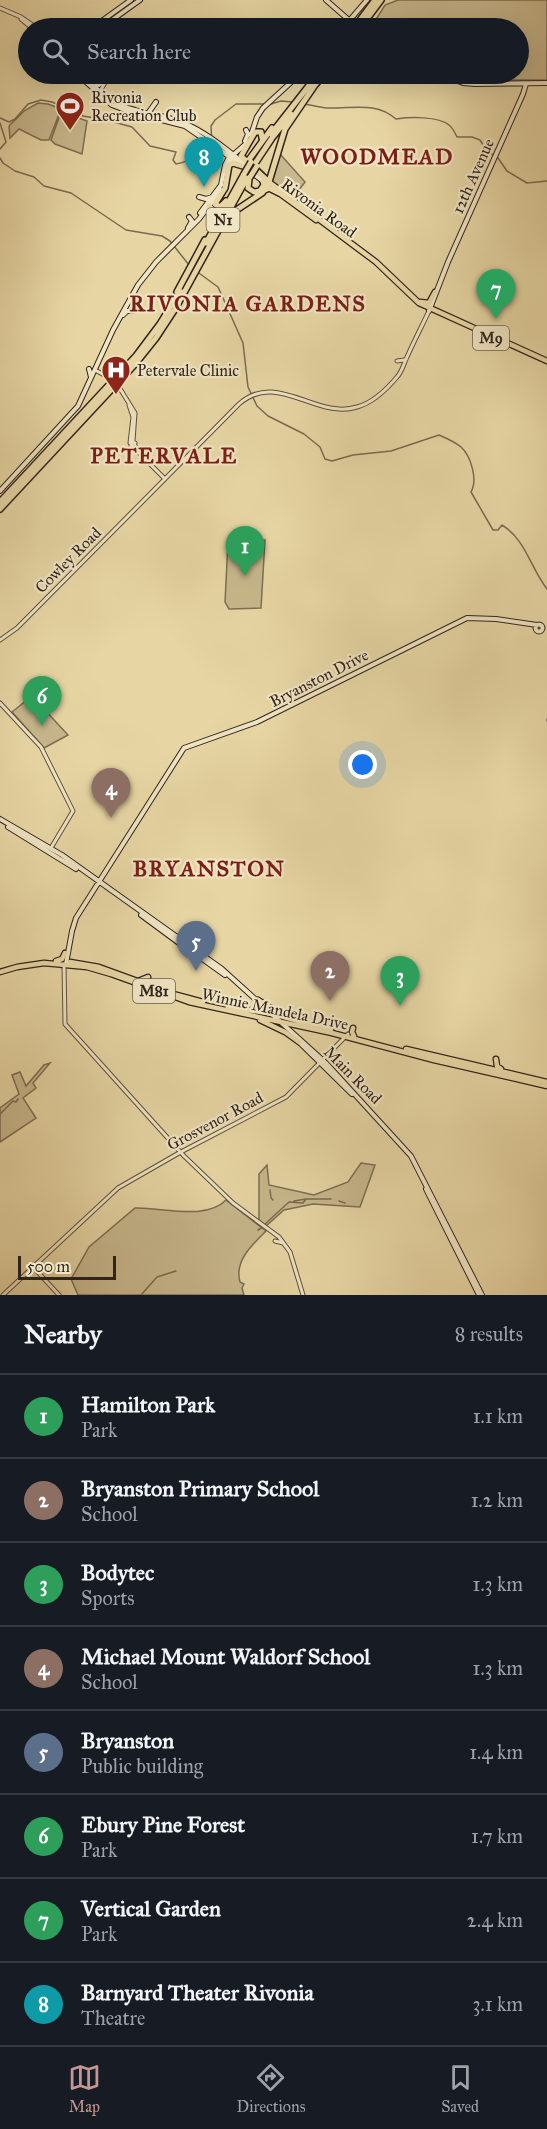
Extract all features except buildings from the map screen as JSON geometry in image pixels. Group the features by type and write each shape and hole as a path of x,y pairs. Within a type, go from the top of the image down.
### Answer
{"highway":[{"path":"356,18 375,0"},
{"path":"367,18 381,0"},
{"path":"209,209 221,207 227,200 312,84"},
{"path":"257,196 267,183 294,108"},
{"path":"261,143 294,108"},
{"path":"246,173 292,118"},
{"path":"253,163 263,135 259,131 256,131 241,156 267,183"},
{"path":"227,200 219,207 215,204 225,187 229,165 234,163 246,173 248,186 253,192 260,191 267,183"},
{"name":"N1","path":"0,502 136,356 154,333 190,277 246,173"},
{"path":"197,263 232,214 268,188 279,193"},
{"path":"209,209 215,196"},
{"path":"213,226 227,200"},
{"path":"197,263 216,218 209,209"},
{"name":"N1","path":"0,508 147,350 164,327 190,277"}],"main road":[{"path":"106,18 131,0"},
{"path":"115,18 140,0"},
{"path":"326,0 346,18"},
{"path":"354,18 367,0"},
{"path":"529,84 547,83"},
{"name":"Rivonia Road","path":"87,84 107,101 130,112 180,124 207,138"},
{"name":"Rivonia Road","path":"90,84 97,94 104,95 119,105 185,123 376,262 412,298 430,310 547,362"},
{"path":"104,84 104,95"},
{"path":"245,141 255,117 289,84"},
{"path":"474,84 500,84"},
{"path":"518,84 524,91"},
{"name":"12th Avenue","path":"430,310 435,292 526,84"},
{"path":"139,111 150,111 156,102 156,112 165,117"},
{"path":"231,155 250,139 257,117 263,108"},
{"path":"0,492 76,409 97,371 98,363 122,314 143,278 169,248 209,209 215,196 224,186 227,162 245,141 248,134 246,130"},
{"name":"Rivonia Road","path":"216,144 231,155"},
{"path":"227,162 238,160 239,150"},
{"path":"224,152 227,162"},
{"name":"Rivonia Road","path":"238,160 246,173 267,183 376,265 415,303 547,362"},
{"path":"209,209 200,198 215,196"},
{"path":"287,198 289,206"},
{"path":"187,228 209,209"},
{"path":"174,243 192,221 189,217"},
{"name":"12th Avenue","path":"432,302 442,277"},
{"path":"412,298 427,303 435,292"},
{"path":"0,492 79,408 122,314 121,304 126,304 130,300"},
{"path":"122,314 132,310 129,306 130,300"},
{"path":"430,310 432,302"},
{"path":"528,352 542,356 547,353"},
{"path":"89,384 92,374 89,369 98,363"},
{"name":"Bryanston Drive","path":"65,963 74,922 186,747 289,709 296,703 470,617 524,623 547,629"},
{"path":"281,704 289,709"},
{"name":"Main Road","path":"0,821 98,882"},
{"name":"Main Road","path":"0,821 98,882 231,976 323,1062 413,1163 480,1295"},
{"name":"Main Road","path":"158,923 190,950 230,978 323,1062 411,1156 480,1295"},
{"path":"190,950 191,958 202,958"},
{"path":"56,961 62,959 66,954 76,964 68,967 66,972"},
{"name":"Winnie Mandela Drive","path":"1,970 27,962 65,963"},
{"name":"Winnie Mandela Drive","path":"1,970 36,964 65,963 99,967 151,988 190,999 505,1072 547,1084"},
{"name":"Winnie Mandela Drive","path":"76,964 189,1002 243,1014 291,1019 434,1060 547,1084"},
{"path":"138,981 148,976 151,988 143,994"},
{"path":"190,999 212,1007"},
{"path":"258,1000 291,1019"},
{"path":"243,1014 276,1027 299,1042"},
{"path":"348,1035 353,1028"},
{"path":"323,1062 328,1056"},
{"path":"496,1059 498,1068 505,1072"},
{"path":"481,1067 493,1065"},
{"path":"486,1072 488,1080"},
{"path":"410,1167 413,1163"}],"street":[{"path":"0,8 20,18"},
{"path":"97,94 103,84"},
{"name":"12th Avenue","path":"398,376 430,310"},
{"name":"12th Avenue","path":"236,406 259,392 284,393 328,408 345,410 371,401 398,376 430,310"},
{"path":"397,361 402,362 405,359"},
{"path":"97,371 110,378 119,387 135,415 133,444 165,478"},
{"name":"Cowley Road","path":"151,493 236,406"},
{"name":"Cowley Road","path":"0,640 17,628 182,461"},
{"path":"160,474 170,473"},
{"path":"156,486 161,479 160,474"},
{"path":"0,703 41,747 73,811 49,851"},
{"name":"Bryanston Drive","path":"64,1012 65,963"},
{"name":"Bryanston Drive","path":"65,963 64,1020 67,1026 180,1153 233,1203 276,1234 290,1252 303,1295"},
{"path":"328,1056 348,1035"},
{"name":"Grosvenor Road","path":"3,1295 116,1191 180,1153 290,1094 348,1035"},
{"path":"284,1093 290,1094"},
{"name":"Grosvenor Road","path":"116,1191 143,1174"},
{"path":"71,1234 76,1234"},
{"path":"275,1241 284,1244"},
{"path":"34,1268 59,1295"}],"shaded area":[{"path":"398,0 547,0 547,80 529,80 529,18 377,18 385,5"},
{"path":"38,103 61,109 49,140 41,140 19,129 10,138 9,126 24,111"},
{"name":"Rivonia Recreation Club","path":"61,112 87,121 82,154 55,144 51,140"},
{"path":"280,154 305,182 293,198 271,181"},
{"path":"230,540 265,540 261,608 229,609 225,602 228,542"},
{"path":"32,696 68,735 44,748 12,712"},
{"path":"50,1063 33,1083 36,1088 23,1098 36,1118 0,1142 0,1108 19,1094 12,1075 20,1072 26,1086 44,1065"},
{"path":"361,1163 375,1165 360,1207 313,1204 284,1210 266,1226 259,1221 259,1174 267,1165 269,1185 314,1195 348,1182"},
{"path":"226,1200 266,1231 242,1260 239,1274 240,1282 244,1284 242,1288 244,1295 78,1295 71,1279 89,1247 135,1208 183,1212 207,1210"}],"waterway":[{"path":"0,118 9,122 15,119 28,104 41,100 52,102 77,110 83,116 132,127 150,146 176,152 173,160 176,164 183,163 212,144 211,126 215,120 236,104 266,104"},
{"path":"271,104 281,101 293,102"},
{"path":"303,104 327,108 372,108 388,113 396,119 438,120 450,126 457,137 472,137 480,140 487,151 498,158 507,171 527,183 547,181"},
{"path":"0,123 6,142 0,149"},
{"path":"0,158 3,163 15,171 34,177 44,186 71,193 126,230 162,236 170,241 189,265"},
{"path":"192,268 218,287 243,343 248,387 257,406 268,416 304,434 320,447 325,459 332,461 353,455 391,451 439,435 456,443 465,451 470,462 474,475 471,492 493,530 498,530 502,525 517,538 547,589"},
{"path":"0,1114 18,1099"},
{"path":"270,1190 273,1200"},
{"path":"294,1201 306,1199"},
{"path":"265,1224 289,1202 303,1203 306,1199 331,1199"},
{"path":"339,1201 345,1203"},
{"path":"258,1230 263,1227"},
{"path":"141,1295 157,1277 176,1271"}],"place":[{"name":"Rivonia Recreation Club","path":"70,132"},
{"name":"Barnyard Theater Rivonia","path":"204,187"},
{"name":"Vertical Garden","path":"496,319"},
{"name":"Petervale Clinic","path":"116,396"},
{"name":"Hamilton Park","path":"245,576"},
{"name":"Ebury Pine Forest","path":"42,726"},
{"name":"Michael Mount Waldorf School","path":"111,818"},
{"name":"Bryanston","path":"196,971"},
{"name":"Bryanston Primary School","path":"330,1001"},
{"name":"Bodytec","path":"400,1006"}],"district":[{"name":"WOODMEAD","path":"377,156"},
{"name":"RIVONIA GARDENS","path":"248,303"},
{"name":"PETERVALE","path":"164,455"},
{"name":"BRYANSTON","path":"209,868"}]}
